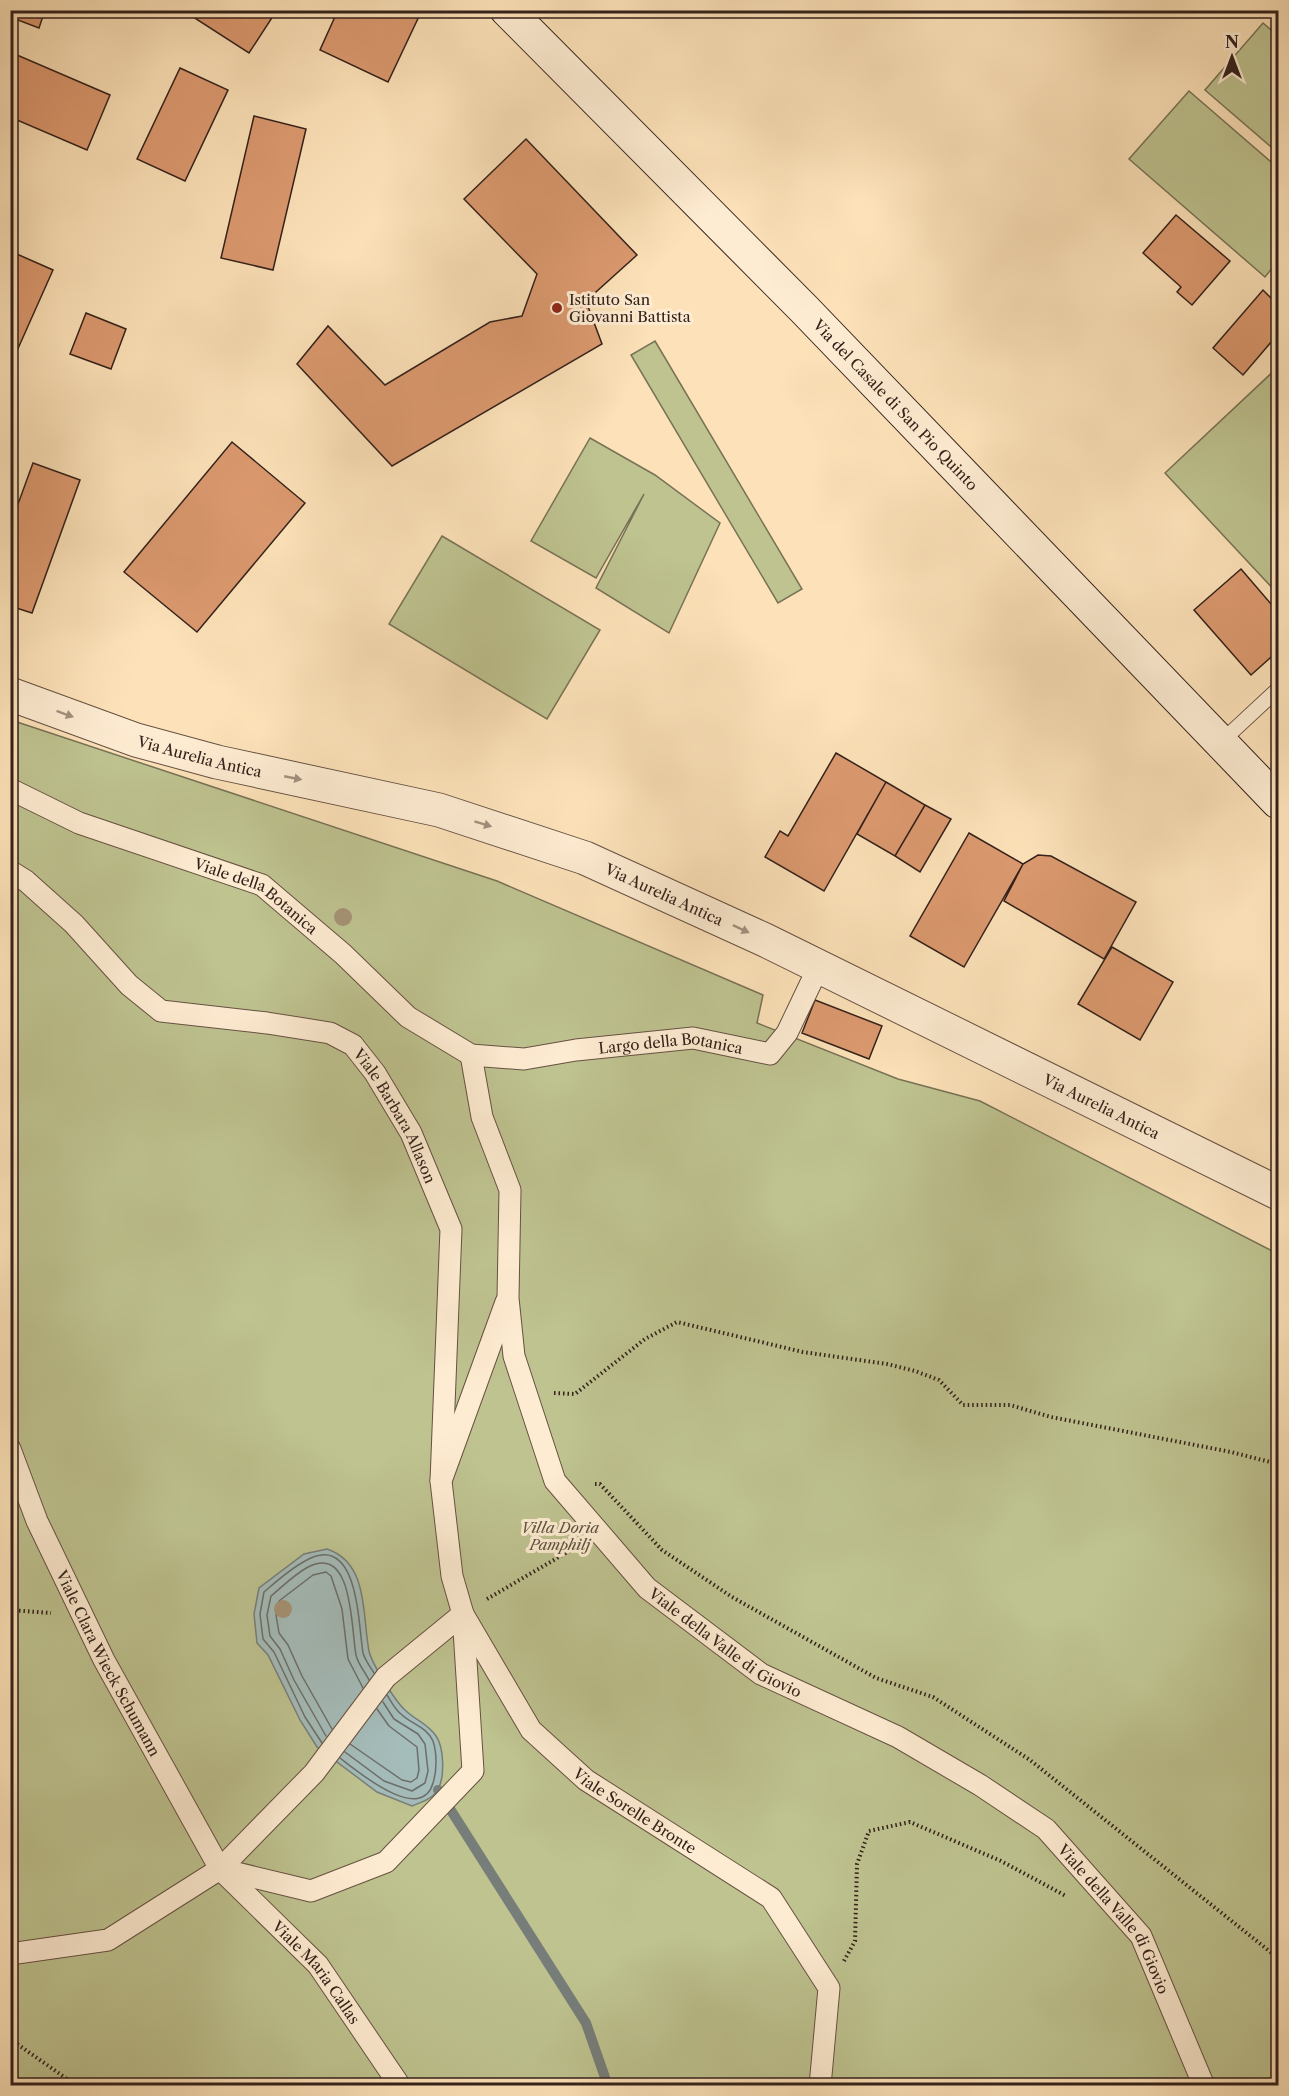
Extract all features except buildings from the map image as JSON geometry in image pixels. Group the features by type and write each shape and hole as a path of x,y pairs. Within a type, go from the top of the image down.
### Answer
{"street":[{"name":"Via del Casale di San Pio Quinto","path":"507,10 813,318 1278,802"},
{"name":"Via Aurelia Antica","path":"10,694 136,740 177,752 439,810 535,840 635,879 819,966 1278,1193"},
{"name":"Viale della Botanica","path":"10,789 79,823 262,885 343,954 408,1017 471,1055"},
{"name":"Viale Barbara Allason","path":"10,871 26,881 74,924 129,986 161,1011 330,1033 353,1045 375,1073 411,1133 451,1229 441,1481 452,1576 463,1614"},
{"name":"Largo della Botanica","path":"471,1055 524,1059 576,1050 693,1038 770,1054 787,1033 819,966"},
{"name":"Viale della Valle di Giovio","path":"471,1055 482,1117 510,1190 508,1298 514,1356 555,1481 647,1588 761,1674 898,1737 980,1785 1046,1829 1141,1936 1204,2085"},
{"path":"441,1481 508,1298"},
{"name":"Viale Clara Wieck Schumann","path":"10,1449 36,1521 104,1660 220,1869"},
{"path":"10,1954 108,1940 220,1869 314,1773 386,1677 463,1614"},
{"path":"220,1869 311,1891 386,1862 456,1789 473,1771 463,1614"},
{"name":"Viale Sorelle Bronte","path":"463,1614 531,1730 586,1780 771,1898 829,1988"},
{"name":"Viale Maria Callas","path":"220,1869 318,1965 400,2085"},
{"path":"820,2085 829,1988"}],"lane":[{"path":"1221,742 1278,689"}],"path":[{"path":"526,1393 575,1394 645,1338 677,1322 803,1352 887,1364 915,1371 939,1380 963,1405 1010,1405 1050,1417 1231,1452 1278,1464"},
{"path":"555,1481 600,1484 662,1550 732,1597 876,1678 933,1697 970,1718 1030,1760 1278,1958"},
{"path":"463,1614 600,1533"},
{"path":"10,1610 84,1618"},
{"path":"829,1988 855,1941 857,1864 869,1831 910,1822 1001,1861 1071,1899"},
{"path":"10,2038 77,2085"}],"green space":[{"path":"1263,23 1278,36 1278,153 1205,90"},
{"path":"1189,91 1278,168 1278,261 1265,277 1129,159"},
{"path":"655,341 802,589 778,603 631,355"},
{"path":"1278,367 1278,594 1165,473"},
{"path":"590,438 655,475 720,523 669,633 596,588 644,494 596,578 531,541"},
{"path":"442,536 600,630 547,719 389,624"},
{"name":"Villa Doria Pamphilj","path":"11,720 497,881 763,995 757,1023 898,1079 980,1101 1278,1254 1278,2085 11,2086"}],"water":[{"path":"327,1549 341,1556 357,1578 364,1607 369,1651 379,1673 401,1705 429,1728 441,1747 442,1777 438,1789 426,1800 412,1806 377,1792 317,1747 300,1720 268,1655 257,1643 254,1614 259,1588 304,1554"}],"waterway":[{"path":"438,1790 586,2023 608,2086"}],"place":[{"name":"Istituto San Giovanni Battista","path":"557,308"}]}
